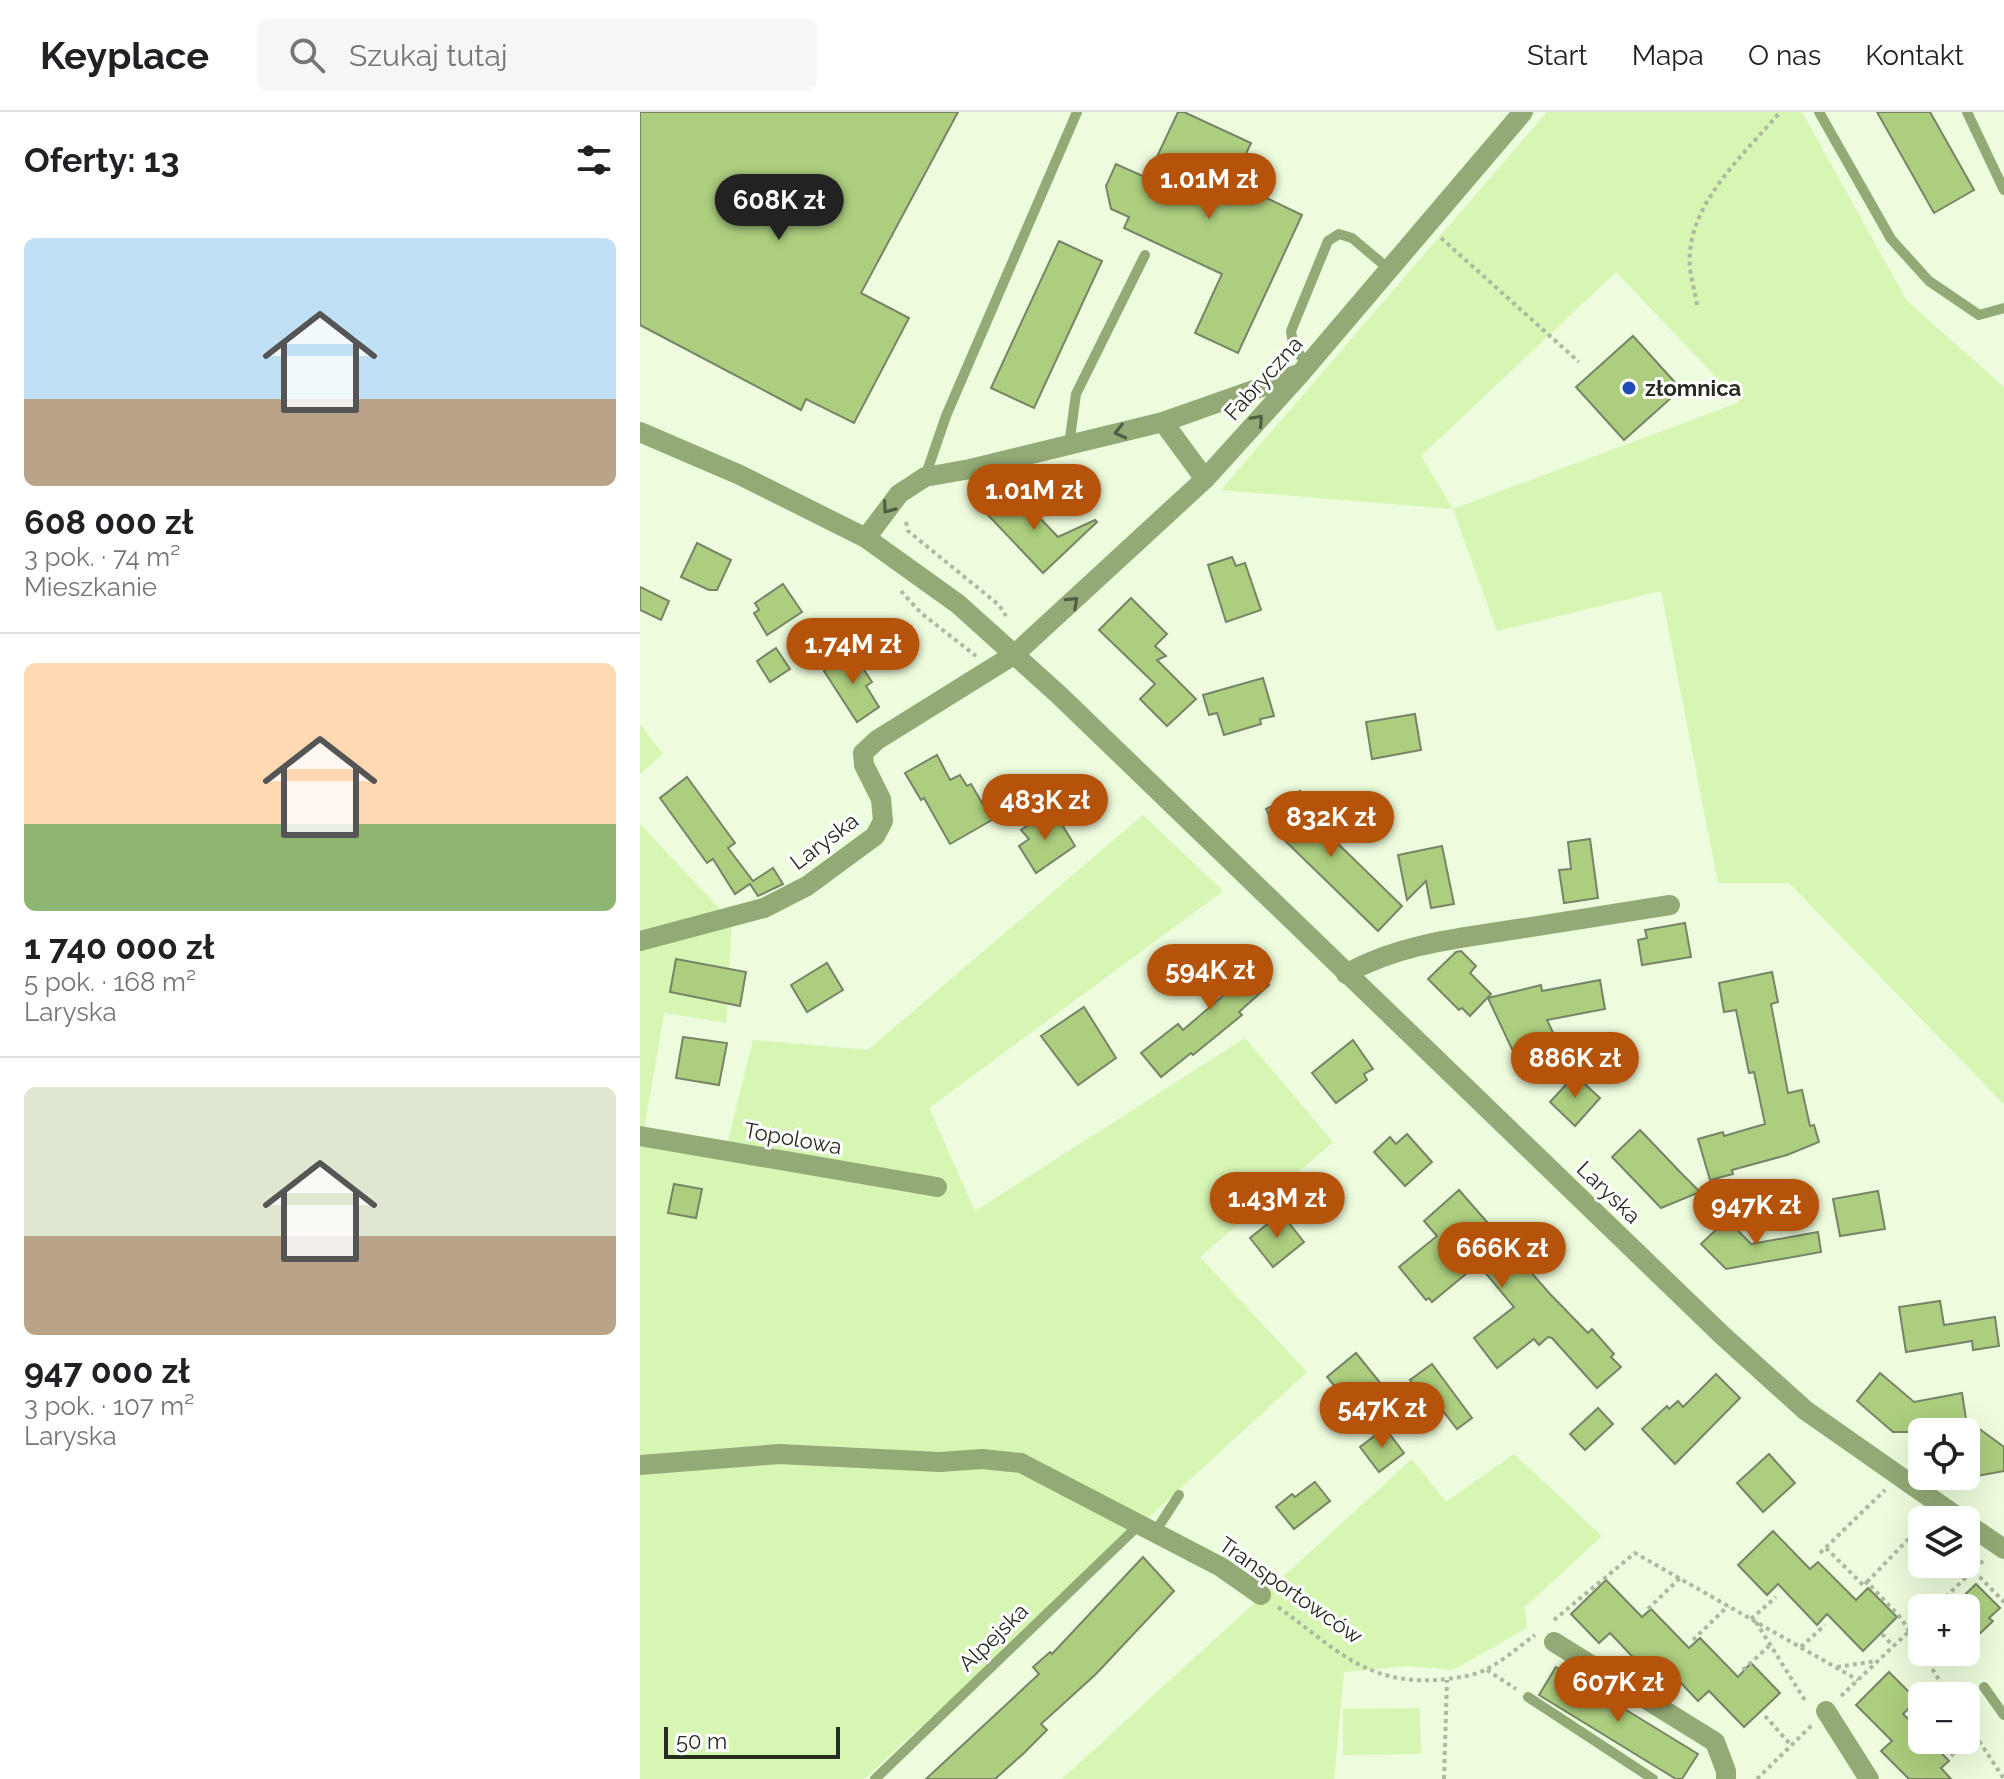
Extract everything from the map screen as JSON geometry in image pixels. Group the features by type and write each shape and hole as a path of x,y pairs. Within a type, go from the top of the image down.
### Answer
{"street":[{"name":"Fabryczna","path":"1015,654 1205,479 1390,270 1523,112"},
{"path":"866,538 899,494 925,477 1163,422 1304,369"},
{"path":"1163,422 1205,479"},
{"name":"Laryska","path":"640,432 740,475 866,538 958,604 1015,654 1722,1335 1805,1410 1943,1506"},
{"name":"Laryska","path":"640,941 764,908 807,886 865,844 875,836 883,821 881,799 864,765 863,753 877,740 1015,654"},
{"path":"1346,974 1369,961 1412,948 1670,905"},
{"name":"Topolowa","path":"640,1136 937,1187"},
{"name":"Transportowców","path":"640,1465 779,1454 940,1462 982,1459 1021,1463 1221,1567 1261,1595"},
{"name":"Laryska","path":"1980,1536 1997,1552"},
{"path":"1548,1632 1715,1742 1726,1779"},
{"path":"1826,1711 1869,1779"}],"lane":[{"path":"925,477 946,416 1077,112"},
{"path":"1819,112 1891,239 1929,281 1979,315 2004,308"},
{"path":"1967,112 2004,190"},
{"path":"1304,369 1291,331 1328,241 1339,234 1352,238 1390,270"},
{"path":"1069,445 1076,394 1145,255"},
{"name":"Alpejska","path":"875,1779 1179,1495"},
{"path":"1984,1687 2004,1715"},
{"path":"1528,1697 1653,1779"}],"path":[{"path":"1697,305 1690,266 1694,231 1706,204 1732,167 1780,112"},
{"path":"1428,225 1579,362"},
{"path":"1820,1553 1887,1489"},
{"path":"1826,1548 1864,1586 1908,1540"},
{"path":"1980,1566 1997,1552"},
{"name":"Transportowców","path":"1261,1595 1354,1664 1381,1676 1409,1682 1447,1680 1487,1670 1548,1632 1635,1553 1680,1578"},
{"path":"1980,1577 2004,1602"},
{"path":"1648,1609 1680,1578 1858,1680"},
{"path":"1949,1594 1966,1578"},
{"path":"1757,1779 1908,1632 1901,1618 1867,1582"},
{"path":"1754,1620 1776,1597"},
{"path":"1693,1640 1728,1606"},
{"path":"1743,1670 1769,1646 1754,1620"},
{"path":"1801,1647 1825,1625"},
{"path":"1882,1634 1893,1646"},
{"path":"1835,1667 1878,1661"},
{"path":"1487,1670 1528,1697"},
{"path":"1444,1779 1447,1680"},
{"path":"1765,1716 1791,1745"},
{"path":"1980,1743 2004,1779"}],"green space":[{"path":"1547,112 1802,112 1907,301 2004,387 2004,1104 1789,883 1718,883 1661,591 1497,631 1453,509 1221,490","holes":["1616,272 1740,402 1453,509 1421,456"]},
{"path":"640,724 663,754 640,774"},
{"path":"1143,815 1223,891 929,1108 975,1211 1245,1038 1333,1142 1200,1257 1307,1372 864,1779 640,1779 640,824 732,922 726,1023 664,1013 644,1131 728,1141 753,1040 868,1050"},
{"path":"1514,1454 1602,1536 1525,1607 1527,1628 1453,1670 1408,1666 1344,1672 1334,1779 1062,1779 1412,1459 1446,1502"},
{"path":"1420,1708 1421,1754 1343,1755 1343,1709"}],"building":[{"path":"640,112 958,112 861,293 909,318 854,423 806,399 801,410 640,325"},
{"path":"1178,112 1251,143 1233,182 1302,215 1238,353 1195,333 1222,274 1124,228 1129,217 1111,209 1106,186 1116,164 1147,178"},
{"path":"1877,112 1930,112 1974,190 1934,213"},
{"path":"1059,241 1102,261 1034,408 991,388"},
{"name":"złomnica","path":"1633,336 1681,389 1624,440 1576,387"},
{"path":"1014,491 1058,537 1095,520 1097,522 1043,573 988,515"},
{"path":"697,543 731,560 717,590 709,590 681,577"},
{"path":"1232,557 1236,566 1245,563 1261,610 1226,622 1208,565"},
{"path":"783,584 802,612 767,635 754,613 759,610 755,603"},
{"path":"640,587 669,601 661,620 640,610"},
{"path":"1131,598 1167,634 1155,646 1166,656 1157,660 1196,699 1167,726 1140,699 1155,684 1099,630"},
{"path":"776,648 790,669 770,682 757,661"},
{"path":"852,652 872,682 866,686 879,707 857,722 824,671"},
{"path":"1263,678 1274,716 1260,719 1261,724 1224,735 1217,713 1209,715 1203,695"},
{"path":"1415,714 1421,750 1372,759 1366,722"},
{"path":"937,755 950,780 960,775 967,786 971,784 992,820 950,844 924,798 921,800 905,773"},
{"path":"687,777 735,843 728,848 753,881 773,868 783,884 758,896 750,884 735,894 713,859 707,863 660,798"},
{"path":"1300,791 1306,805 1314,801 1333,836 1330,836 1402,906 1378,931 1278,834 1266,809"},
{"path":"1047,813 1052,823 1058,818 1075,846 1036,873 1019,846 1029,839 1021,830"},
{"path":"1590,839 1598,898 1564,903 1559,870 1571,869 1568,842"},
{"path":"1442,846 1454,904 1431,908 1426,881 1407,900 1398,855"},
{"path":"1685,923 1691,957 1642,965 1638,940 1647,938 1645,930"},
{"path":"1233,946 1269,985 1239,1012 1242,1015 1161,1077 1141,1053 1178,1024 1183,1030 1224,995 1204,973"},
{"path":"1461,951 1476,966 1470,973 1491,994 1470,1016 1462,1008 1459,1010 1428,979 1456,952"},
{"path":"676,959 746,972 740,1006 670,992"},
{"path":"827,963 843,990 807,1012 791,985"},
{"path":"1772,972 1778,1002 1771,1004 1788,1093 1802,1090 1810,1126 1814,1125 1819,1142 1710,1180 1698,1139 1723,1132 1724,1136 1765,1124 1754,1072 1749,1073 1736,1010 1724,1012 1719,983"},
{"path":"1600,980 1605,1009 1547,1020 1558,1043 1518,1062 1488,998 1541,985 1542,991"},
{"path":"1084,1007 1116,1058 1078,1085 1041,1036"},
{"path":"683,1037 727,1043 719,1085 676,1078"},
{"path":"1353,1040 1373,1069 1364,1074 1367,1080 1336,1103 1312,1073"},
{"path":"1575,1075 1600,1098 1575,1126 1550,1102"},
{"path":"1640,1130 1700,1192 1661,1208 1612,1157"},
{"path":"1407,1134 1432,1162 1405,1186 1374,1152 1390,1137 1396,1144"},
{"path":"674,1184 702,1189 696,1218 668,1213"},
{"path":"1459,1190 1550,1294 1588,1333 1592,1329 1614,1354 1611,1357 1621,1367 1597,1388 1548,1337 1539,1345 1534,1339 1497,1368 1474,1338 1514,1307 1478,1264 1432,1302 1429,1298 1426,1300 1399,1267 1437,1236 1424,1221"},
{"path":"1878,1191 1885,1229 1840,1236 1833,1199"},
{"path":"1718,1210 1751,1244 1818,1232 1821,1252 1726,1269 1701,1244 1722,1224"},
{"path":"1281,1213 1304,1242 1273,1267 1250,1238"},
{"path":"1940,1301 1944,1325 1995,1317 1999,1346 1973,1350 1972,1341 1906,1352 1899,1307"},
{"path":"1356,1353 1382,1385 1353,1409 1327,1377"},
{"path":"1432,1364 1472,1418 1457,1429 1439,1406 1433,1410 1410,1380"},
{"path":"1880,1373 1914,1402 1962,1393 1966,1418 1908,1418 1908,1432 1893,1432 1857,1401"},
{"path":"1716,1374 1740,1398 1675,1464 1642,1429 1667,1406 1669,1409 1678,1401 1683,1407"},
{"path":"1598,1408 1613,1424 1585,1450 1570,1434"},
{"path":"1385,1428 1404,1453 1379,1472 1360,1447"},
{"path":"1980,1429 2004,1447 2004,1471 1980,1475"},
{"path":"1769,1454 1795,1483 1763,1512 1737,1483"},
{"path":"1315,1482 1330,1501 1294,1529 1276,1507"},
{"path":"1773,1531 1810,1569 1818,1562 1856,1600 1868,1588 1897,1617 1863,1651 1827,1614 1817,1625 1778,1584 1767,1595 1738,1565"},
{"path":"1143,1557 1174,1591 1096,1674 1041,1724 1047,1730 995,1779 926,1779 1039,1674 1033,1667 1050,1652 1052,1654"},
{"path":"1606,1580 1642,1617 1651,1609 1689,1648 1700,1638 1738,1677 1751,1663 1780,1693 1744,1727 1709,1691 1698,1701 1660,1661 1648,1673 1610,1633 1599,1643 1571,1614"},
{"path":"1976,1584 2000,1608 1989,1618 1993,1621 1980,1634 1980,1594 1966,1594"},
{"path":"1556,1667 1698,1754 1682,1779 1676,1779 1539,1695"},
{"path":"1889,1672 1908,1691 1908,1709 1903,1714 1908,1719 1908,1754 1942,1754 1949,1761 1941,1768 1951,1779 1909,1779 1881,1751 1892,1741 1856,1705"}],"place":[{"name":"złomnica","path":"1629,388"}]}
